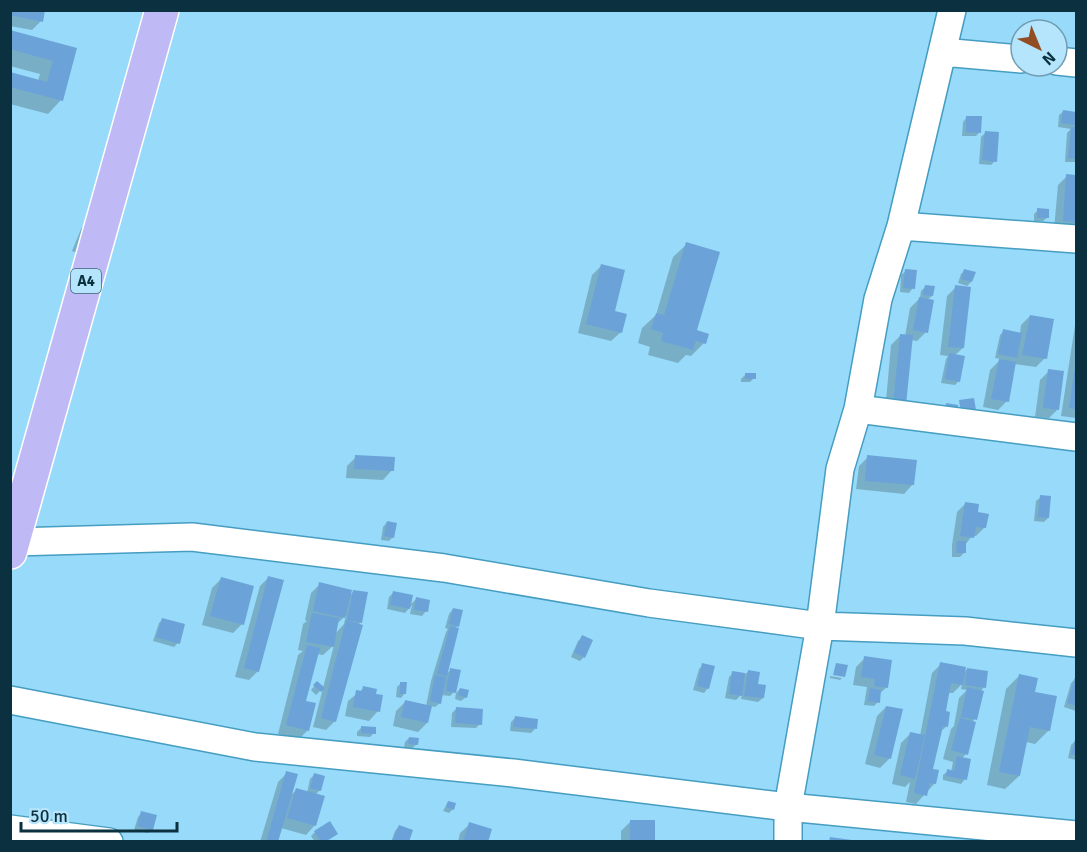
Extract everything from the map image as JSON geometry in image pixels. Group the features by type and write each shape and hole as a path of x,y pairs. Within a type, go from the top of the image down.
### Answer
{"highway":[{"name":"A4","path":"12,547 162,10"}],"street":[{"path":"788,842 788,807 820,626 840,470 858,409 878,299 901,226 952,10"},
{"path":"942,52 1009,57"},
{"path":"901,226 1077,239"},
{"path":"858,409 1077,437"},
{"path":"12,547 192,537 444,568 649,603 820,626 965,631 1077,643"},
{"path":"10,700 255,747 513,773 788,807 1077,835"},
{"path":"10,829 109,842"}],"building":[{"path":"10,10 45,10 43,22 10,15"},
{"path":"10,30 77,48 63,101 10,87 10,72 47,82 53,61 10,49"},
{"path":"1063,110 1076,112 1076,125 1061,123"},
{"path":"966,116 982,116 981,133 966,132"},
{"path":"1071,127 1076,127 1076,159 1068,158"},
{"path":"985,131 999,132 997,162 982,160"},
{"path":"1066,174 1076,175 1076,222 1063,221"},
{"path":"1037,208 1049,209 1049,218 1037,218"},
{"path":"686,242 720,252 697,330 709,334 706,344 696,341 693,350 661,341 663,333 651,329 656,313 664,315"},
{"path":"601,264 625,270 615,311 627,314 622,333 586,324"},
{"path":"905,269 917,270 915,289 903,288"},
{"path":"964,269 976,272 972,282 961,279"},
{"path":"925,285 935,286 933,296 923,295"},
{"path":"955,285 971,287 964,348 948,347"},
{"path":"919,297 934,300 928,333 913,330"},
{"path":"1030,315 1054,319 1047,359 1022,355"},
{"path":"1003,329 1022,333 1017,358 998,354"},
{"path":"900,334 913,335 906,405 893,404"},
{"path":"949,353 965,356 960,382 945,379"},
{"path":"999,359 1016,362 1009,402 991,399"},
{"path":"1076,367 1076,409 1069,408"},
{"path":"1048,369 1064,371 1059,410 1043,408"},
{"path":"745,373 756,373 756,379 745,379"},
{"path":"974,398 976,410 961,413 959,400"},
{"path":"946,403 958,405 957,411 945,410"},
{"path":"355,455 395,457 394,471 354,469"},
{"path":"867,455 917,460 914,485 865,481"},
{"path":"1040,495 1051,496 1049,518 1038,517"},
{"path":"965,502 979,504 978,512 989,514 986,528 976,527 974,538 960,536"},
{"path":"387,521 397,523 394,538 384,536"},
{"path":"957,541 966,541 966,553 956,553"},
{"path":"268,576 284,580 259,672 244,668"},
{"path":"221,577 254,586 244,625 210,616"},
{"path":"319,582 352,590 345,618 313,611"},
{"path":"353,590 368,592 362,623 347,620"},
{"path":"393,591 413,595 410,609 390,605"},
{"path":"416,597 430,600 428,612 414,610"},
{"path":"453,608 463,610 459,627 449,624"},
{"path":"312,613 339,618 334,647 306,642"},
{"path":"162,618 185,624 180,644 156,637"},
{"path":"346,620 363,625 336,722 321,718"},
{"path":"450,626 459,628 447,676 437,674"},
{"path":"582,635 593,640 585,658 574,652"},
{"path":"307,645 320,648 306,701 316,703 309,731 286,725"},
{"path":"864,656 892,660 888,688 874,686 875,679 861,677"},
{"path":"940,662 966,667 963,685 951,683 946,711 950,712 948,727 943,726 933,769 939,770 936,784 930,783 927,796 914,793"},
{"path":"702,663 715,666 709,689 697,686"},
{"path":"836,663 848,665 845,677 833,675"},
{"path":"450,668 461,670 456,693 446,691 448,677 451,677 449,676"},
{"path":"967,668 988,671 986,688 965,685"},
{"path":"748,670 760,672 758,684 766,685 764,698 744,696"},
{"path":"732,671 745,673 742,696 729,694"},
{"path":"1019,674 1038,678 1035,692 1057,696 1050,731 1030,727 1020,776 999,772"},
{"path":"435,675 446,677 441,704 430,701"},
{"path":"1076,677 1076,706 1067,703"},
{"path":"317,681 325,688 321,692 313,685"},
{"path":"400,682 407,682 406,694 400,694"},
{"path":"363,686 377,689 376,694 383,695 380,712 353,707 356,690 362,691"},
{"path":"967,687 984,691 977,720 961,717"},
{"path":"460,688 469,690 467,698 458,695"},
{"path":"870,688 881,690 880,703 868,701"},
{"path":"405,700 432,706 428,723 401,717"},
{"path":"886,706 903,709 891,759 874,755"},
{"path":"456,707 483,709 482,725 455,723"},
{"path":"515,716 538,719 537,729 513,727"},
{"path":"960,718 976,722 968,755 951,750"},
{"path":"361,726 376,727 376,734 361,733"},
{"path":"910,732 925,735 915,779 900,775"},
{"path":"1076,736 1076,755 1071,754"},
{"path":"409,737 419,738 418,745 408,744"},
{"path":"957,756 971,759 967,780 946,776 947,769 954,771"},
{"path":"286,771 298,774 278,842 266,842"},
{"path":"314,773 325,776 321,791 310,788"},
{"path":"296,788 325,796 316,826 287,818"},
{"path":"448,801 456,803 454,810 446,807"},
{"path":"141,811 157,815 153,830 137,826"},
{"path":"630,820 655,820 655,842 630,842"},
{"path":"330,821 338,834 321,842 314,831"},
{"path":"469,822 492,829 488,842 463,842"},
{"path":"399,825 413,830 409,842 392,842"},
{"path":"830,837 852,840 852,842 829,842"}]}
